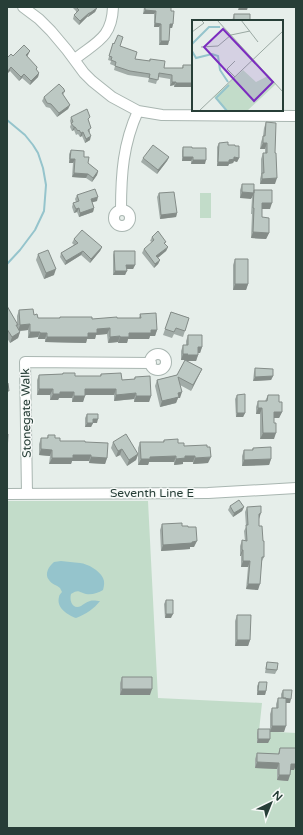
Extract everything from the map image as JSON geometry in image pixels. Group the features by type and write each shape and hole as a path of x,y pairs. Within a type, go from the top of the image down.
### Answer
{"street":[{"path":"23,7 39,19 51,31 75,59 84,73 100,89 138,111 162,115 296,116"},
{"path":"75,59 108,31 112,21 112,7"},
{"path":"121,210 121,181 125,153 131,127 138,111"},
{"name":"Stonegate Walk","path":"27,494 25,362 151,363"},
{"name":"Seventh Line E","path":"7,494 208,493 296,488"}],"green space":[{"path":"200,193 211,193 211,218 200,218"},
{"path":"7,501 148,501 158,698 262,703 259,731 296,733 296,828 7,828"}],"water":[{"path":"61,561 80,563 90,566 99,572 104,580 103,590 99,592 86,594 77,591 71,594 71,602 76,607 81,606 86,602 100,601 90,611 76,618 66,613 61,608 59,604 59,596 62,592 60,588 51,583 47,575 50,566 54,562"}],"building":[{"path":"145,7 171,7 171,11 174,11 173,24 170,24 169,41 161,41 161,24 155,23 156,11 145,10"},
{"path":"77,8 97,8 80,21 74,15 79,10"},
{"path":"234,14 250,14 250,20 234,20"},
{"path":"118,35 123,37 120,46 137,52 135,59 165,61 164,68 183,68 183,65 192,65 192,83 172,82 172,75 159,73 158,80 149,78 150,74 130,71 115,66 116,62 111,60 112,57 109,56 113,43 114,44"},
{"path":"24,45 30,51 26,55 37,67 36,69 39,73 31,81 24,74 21,77 11,67 7,72 7,58 11,54 13,56"},
{"path":"59,84 64,89 65,91 62,93 70,105 59,113 51,104 47,103 44,97"},
{"path":"87,109 90,117 88,119 91,128 88,130 91,136 86,139 83,132 81,133 79,130 78,131 71,123 73,122 71,117"},
{"path":"266,122 276,123 275,153 277,178 262,179 262,173 264,173 263,153 267,153 267,143 263,143"},
{"path":"228,142 228,145 239,146 239,158 234,157 234,159 229,160 229,162 218,162 219,143"},
{"path":"153,145 169,157 158,170 143,158"},
{"path":"183,147 206,148 206,160 193,160 193,157 183,157"},
{"path":"71,150 84,151 84,157 89,157 88,163 98,171 93,178 88,174 74,173 75,159 70,159"},
{"path":"242,184 254,184 254,193 242,192"},
{"path":"95,189 98,197 91,199 94,208 80,213 79,208 76,209 73,203 79,201 77,195"},
{"path":"254,190 272,190 272,203 262,203 262,217 269,218 269,233 253,232"},
{"path":"174,192 177,213 161,215 159,193"},
{"path":"82,230 102,247 91,259 83,251 66,261 61,253 78,243 74,239"},
{"path":"158,231 166,242 164,243 168,247 156,256 160,260 155,264 144,249 154,240 152,237"},
{"path":"48,250 56,269 46,273 38,254"},
{"path":"114,251 135,251 135,265 126,265 127,271 115,271"},
{"path":"235,259 248,259 248,284 235,284"},
{"path":"7,306 18,325 16,325 20,332 12,337 7,329"},
{"path":"33,309 34,315 37,314 38,318 141,318 140,314 156,313 157,330 151,330 151,333 129,333 129,337 110,337 110,328 97,329 97,333 88,333 88,337 47,337 47,333 30,332 30,324 20,325 19,310"},
{"path":"171,312 189,318 185,331 176,328 174,332 165,329"},
{"path":"188,335 202,335 202,347 198,347 198,355 183,354 183,345 188,345"},
{"path":"185,360 202,369 193,385 178,377 182,392 178,393 179,397 162,401 157,380 177,375"},
{"path":"255,368 273,369 273,376 255,377"},
{"path":"75,373 75,376 101,376 101,374 121,373 122,380 150,376 151,396 136,396 136,393 116,395 116,389 85,389 85,396 74,396 74,392 60,392 60,394 53,394 53,389 39,389 39,375"},
{"path":"8,383 9,391 7,391"},
{"path":"245,394 245,413 237,413 237,395"},
{"path":"268,395 279,395 279,402 282,402 282,412 274,412 276,433 263,433 262,408 258,408 258,401 267,401"},
{"path":"87,414 98,414 98,419 93,419 93,423 87,423"},
{"path":"126,434 138,454 129,460 122,449 118,451 113,442"},
{"path":"48,435 55,435 55,438 60,438 60,441 108,443 107,458 91,457 91,455 73,455 73,458 52,458 52,450 41,449 41,438 48,438"},
{"path":"178,439 178,443 184,443 184,446 207,445 207,447 210,447 211,457 195,458 195,456 185,456 185,458 176,459 176,456 150,457 150,459 141,459 140,442 164,442 164,440"},
{"path":"271,447 271,459 244,460 244,450"},
{"path":"239,500 244,507 234,513 230,506"},
{"path":"261,506 259,526 262,526 264,557 262,557 260,584 248,584 250,561 243,561 242,550 242,540 247,541 247,507"},
{"path":"182,523 182,526 196,527 197,541 192,543 163,545 162,524"},
{"path":"166,600 173,600 173,614 166,614"},
{"path":"237,615 251,615 250,640 237,640"},
{"path":"267,662 278,663 277,670 266,669"},
{"path":"122,677 152,677 152,689 122,689"},
{"path":"259,682 267,682 266,691 258,691"},
{"path":"283,690 292,690 291,699 283,698"},
{"path":"278,698 286,698 286,726 272,726 272,708 278,708"},
{"path":"258,729 270,729 270,739 258,739"},
{"path":"280,748 296,748 296,764 291,764 290,775 279,775 279,763 257,762 257,753 279,754"}],"waterway":[{"path":"7,120 25,135 38,153 43,168 46,185 44,211 35,230 7,264"}]}
